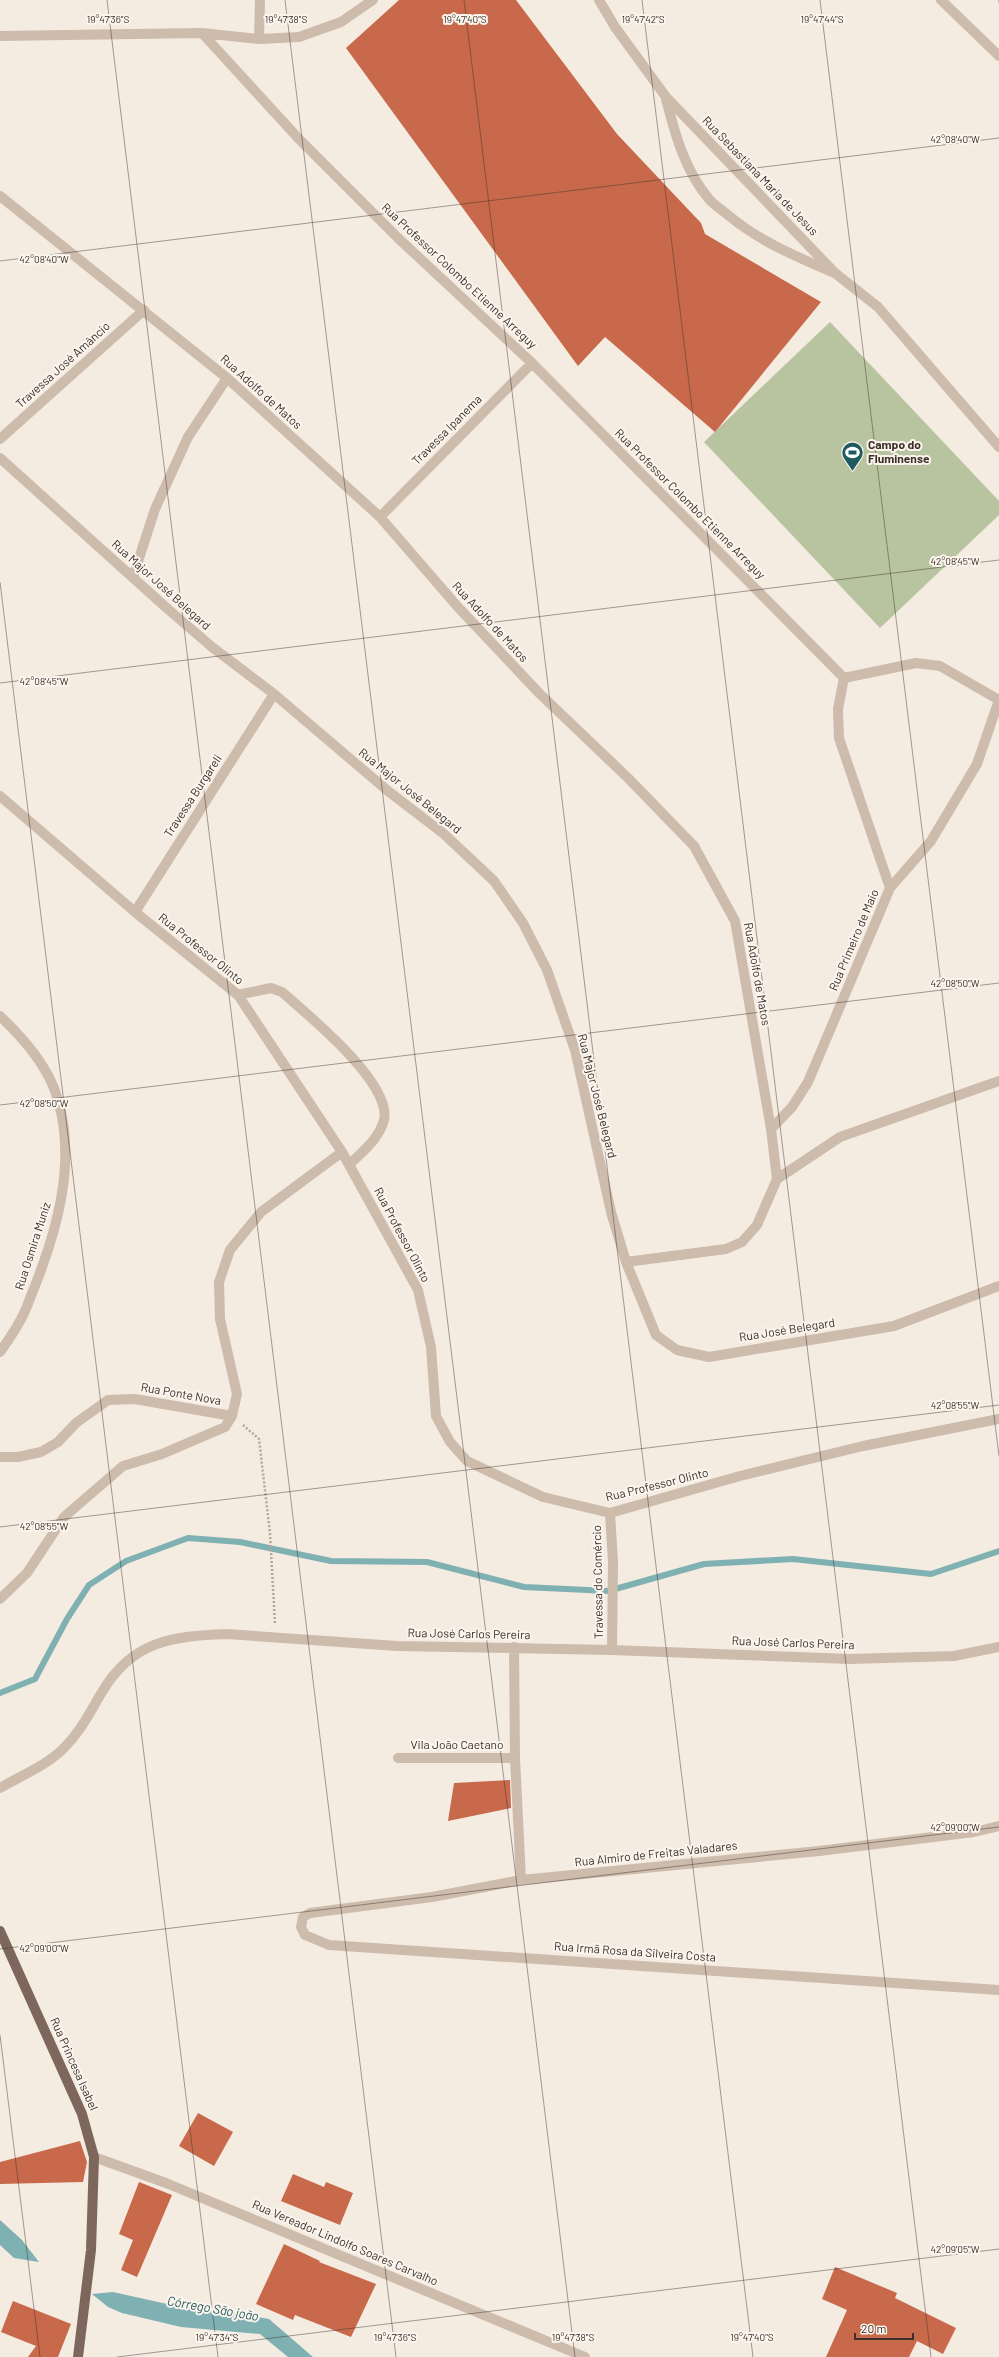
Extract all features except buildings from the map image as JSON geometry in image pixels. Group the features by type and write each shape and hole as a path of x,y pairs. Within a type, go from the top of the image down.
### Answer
{"main road":[{"name":"Rua Princesa Isabel","path":"0,1931 82,2114 94,2157 91,2250 78,2357"}],"street":[{"path":"259,39 260,0"},
{"path":"0,36 202,33 259,39 299,37 341,22 373,0"},
{"name":"Rua Sebastiana Maria de Jesus","path":"600,0 615,27 666,97 835,273 878,307 999,447"},
{"path":"942,0 999,56"},
{"name":"Rua Professor Colombo Etienne Arreguy","path":"202,33 309,149 398,238 532,363 844,678"},
{"name":"Rua Sebastiana Maria de Jesus","path":"666,97 676,138 689,168 709,200 746,230 758,237 783,251 835,273"},
{"name":"Rua Adolfo de Matos","path":"0,196 227,378 380,517 457,606 533,687 628,778 694,846 735,921 771,1129 777,1179"},
{"name":"Travessa José Amâncio","path":"0,439 144,310"},
{"name":"Travessa Ipanema","path":"380,517 532,363"},
{"path":"133,577 155,509 188,437 227,378"},
{"name":"Rua Major José Belegard","path":"0,458 212,647 274,694 388,791 444,834 494,881 524,923 547,970 575,1050 611,1212 626,1262"},
{"path":"890,888 838,738 838,709 844,678 916,663 940,666 999,700"},
{"name":"Travessa Burgareli","path":"135,912 274,694"},
{"name":"Rua Primeiro de Maio","path":"771,1129 792,1107 808,1082 890,888 931,841 973,770 999,700"},
{"name":"Rua Professor Olinto","path":"0,796 135,912 238,994 342,1152 418,1290 431,1347 436,1416 450,1442 468,1461 543,1497 610,1513 740,1476 863,1446 999,1419"},
{"path":"238,994 271,988 282,992 349,1054 377,1088 384,1118 379,1133 349,1165"},
{"name":"Rua Osmira Muniz","path":"0,1016 22,1037 42,1066 58,1099 64,1128 65,1156 60,1208 40,1272 22,1319 0,1352"},
{"path":"626,1262 726,1249 742,1242 757,1225 777,1179 840,1137 999,1081"},
{"path":"0,1599 27,1573 64,1518 123,1466 204,1438 224,1427 232,1416 237,1394 220,1319 219,1282 230,1250 261,1212 342,1152"},
{"name":"Rua José Belegard","path":"626,1262 656,1335 677,1350 709,1357 894,1326 999,1286"},
{"name":"Rua Ponte Nova","path":"0,1457 18,1457 41,1452 58,1442 76,1423 108,1400 135,1399 232,1416"},
{"name":"Travessa do Comércio","path":"610,1513 613,1562 612,1650"},
{"name":"Rua José Carlos Pereira","path":"0,1788 44,1765 64,1748 88,1718 114,1675 129,1658 150,1646 200,1635 397,1646 514,1647 850,1659 954,1656 999,1647"},
{"path":"514,1647 515,1758 521,1880"},
{"name":"Vila João Caetano","path":"398,1758 515,1758"},
{"name":"Rua Almiro de Freitas Valadares","path":"316,1912 432,1897 521,1880 819,1851 974,1832 999,1826"},
{"name":"Rua Irmã Rosa da Silveira Costa","path":"316,1912 303,1917 301,1924 302,1932 313,1940 329,1945 999,1990"},
{"name":"Rua Vereador Lindolfo Soares Carvalho","path":"94,2157 166,2183 585,2357"}],"path":[{"path":"232,1416 259,1439 270,1533 275,1638"}],"green space":[{"name":"Campo do Fluminense","path":"830,322 999,501 999,515 880,628 704,442"}],"water":[{"path":"0,2220 22,2240 39,2262 14,2258 0,2245"},
{"path":"113,2292 194,2310 232,2312 269,2319 313,2357 288,2357 260,2334 181,2327 122,2313 108,2307 92,2294"}],"waterway":[{"path":"0,1693 35,1679 67,1619 89,1585 126,1561 188,1538 240,1542 331,1561 427,1562 524,1587 608,1591 704,1564 793,1559 931,1574 999,1551"}],"place":[{"name":"Campo do Fluminense","path":"852,472"}],"water label":[{"name":"Córrego São joão","path":"213,2308"}]}
